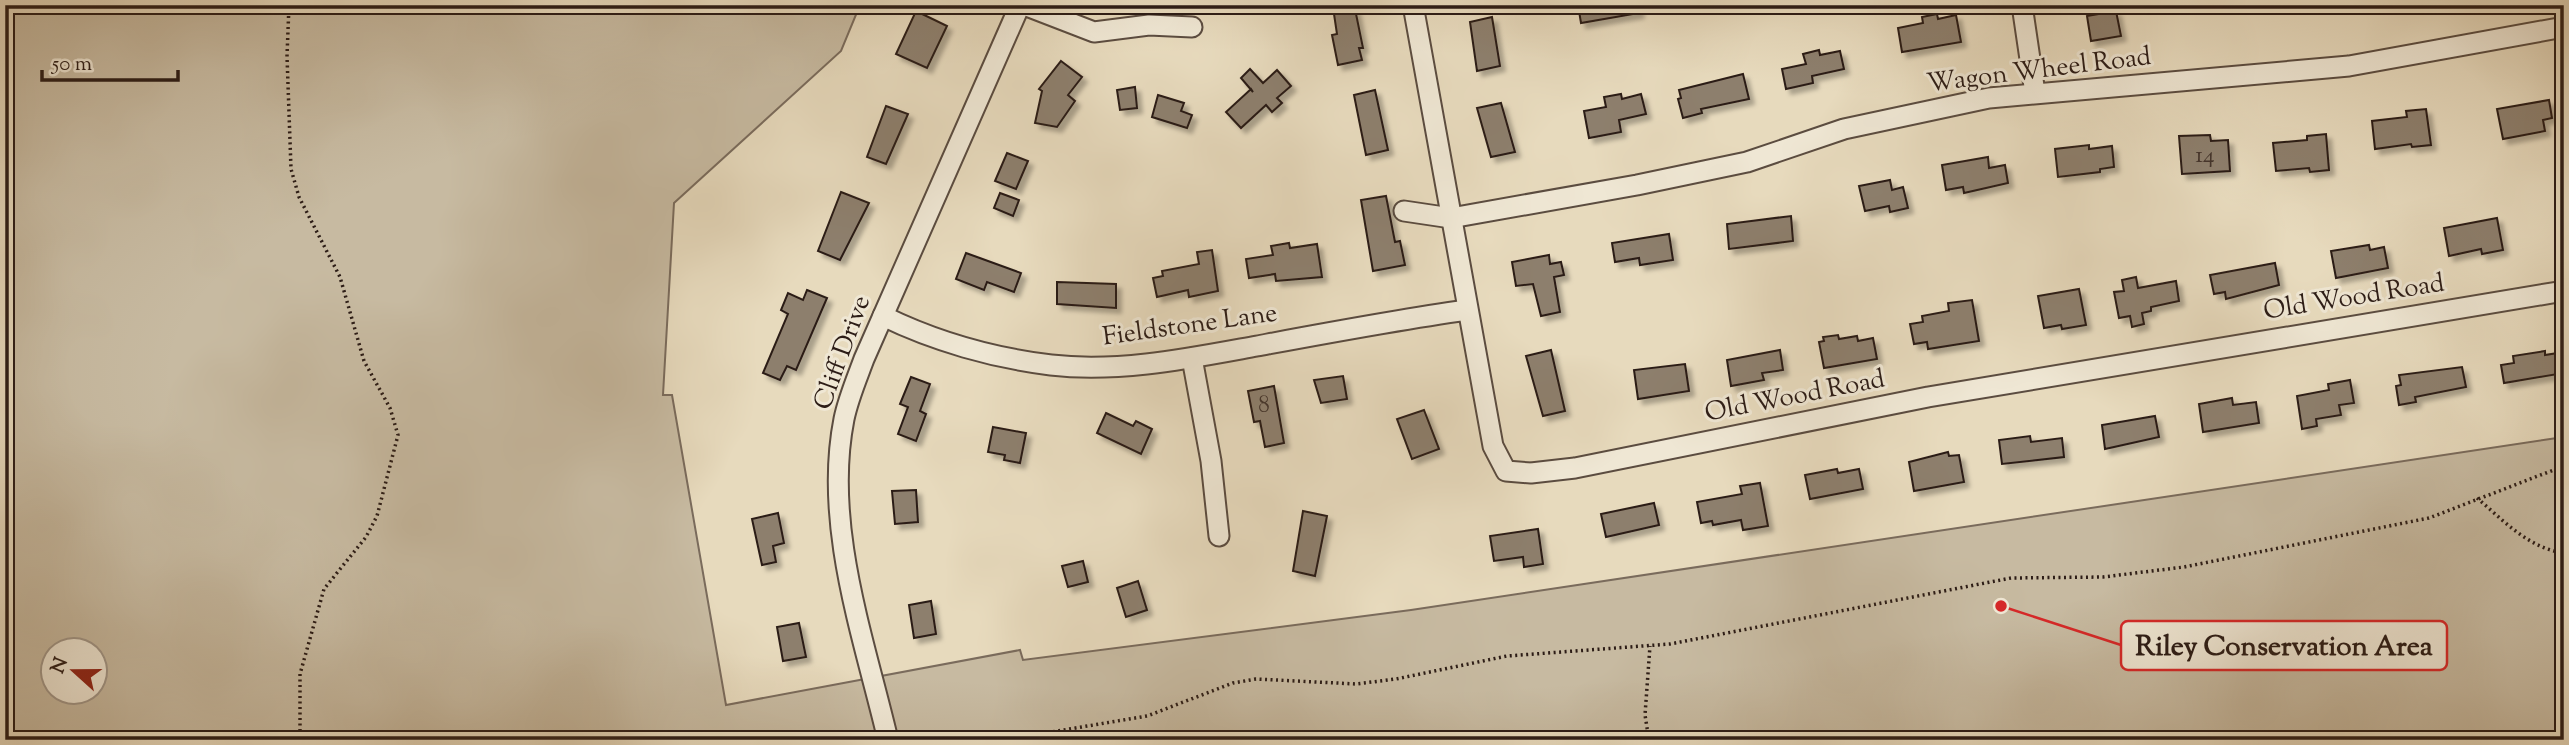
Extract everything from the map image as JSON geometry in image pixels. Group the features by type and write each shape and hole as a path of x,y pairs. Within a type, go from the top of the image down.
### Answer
{"street":[{"path":"1022,5 1094,32 1149,25 1192,27"},
{"name":"Cliff Drive","path":"888,740 848,569 839,493 844,418 883,316 1022,5"},
{"name":"Old Wood Road","path":"1412,5 1493,446 1506,471 1531,473 1575,468 1942,395 2564,290"},
{"path":"2022,5 2035,93"},
{"name":"Wagon Wheel Road","path":"1404,211 1451,218 1637,186 1747,162 1844,129 1975,101 2035,93 2349,66 2564,27"},
{"name":"Fieldstone Lane","path":"883,316 978,351 1052,365 1105,366 1192,358 1399,319 1467,310"},
{"path":"1192,358 1211,461 1219,536"}],"path":[{"path":"289,5 287,56 291,169 299,197 340,277 364,361 390,408 398,435 377,516 366,537 324,589 300,674 300,740"},
{"path":"1004,740 1147,716 1244,681 1356,684 1396,680 1507,656 1650,646 2011,579 2103,577 2183,566 2429,518 2564,467"},
{"path":"2477,498 2518,533 2547,551 2564,553"},
{"path":"1649,740 1645,715 1650,646"},
{"path":"1050,732 1051,740"}],"shaded area":[{"path":"5,5 860,5 841,51 674,203 663,395 672,395 726,705 1020,650 1023,660 1411,610 2564,437 2564,740 5,740"}],"building":[{"path":"1578,5 1638,5 1639,13 1581,23"},
{"path":"1355,9 1363,48 1359,48 1362,60 1338,65 1332,35 1337,34 1334,14"},
{"path":"916,11 947,26 927,68 896,54"},
{"path":"2116,11 2121,36 2091,41 2087,16"},
{"path":"1937,14 1938,19 1956,15 1961,42 1902,52 1898,28 1923,23 1922,17"},
{"path":"1492,17 1500,66 1477,71 1470,22"},
{"path":"1819,50 1820,55 1840,51 1844,69 1812,76 1813,83 1786,89 1782,69 1806,64 1803,54"},
{"path":"1061,61 1082,77 1068,95 1075,101 1057,127 1035,123 1042,91 1039,89"},
{"path":"1250,69 1263,83 1277,70 1291,86 1277,98 1282,103 1272,112 1266,105 1241,128 1226,112 1251,89 1241,78"},
{"path":"1743,74 1749,99 1701,109 1702,113 1683,118 1678,99 1681,98 1679,90"},
{"path":"1135,87 1137,108 1120,110 1117,90"},
{"path":"1375,90 1388,150 1366,155 1354,95"},
{"path":"1621,94 1622,99 1641,94 1646,114 1619,120 1621,132 1589,138 1584,111 1606,107 1604,97"},
{"path":"1158,95 1184,103 1181,111 1192,115 1187,128 1152,117"},
{"path":"2549,100 2552,118 2543,120 2545,131 2503,139 2497,109"},
{"path":"1501,103 1515,152 1491,157 1477,108"},
{"path":"886,106 908,114 886,164 867,157"},
{"path":"2426,109 2431,145 2412,147 2411,144 2375,149 2372,121 2407,117 2406,111"},
{"path":"2326,134 2329,170 2310,172 2309,168 2276,171 2273,143 2307,140 2307,136"},
{"path":"2210,135 2211,141 2228,140 2230,171 2182,174 2179,136"},
{"path":"2089,145 2089,149 2112,146 2114,167 2100,169 2100,172 2058,177 2055,149"},
{"path":"1007,153 1028,161 1016,189 995,181"},
{"path":"1988,157 1989,168 2005,165 2008,183 1964,193 1963,187 1946,190 1942,165"},
{"path":"1890,180 1892,190 1903,187 1908,208 1890,212 1889,206 1865,211 1859,186"},
{"path":"841,192 869,203 840,260 818,251"},
{"path":"1000,193 1019,200 1013,216 994,208"},
{"path":"1386,196 1395,242 1400,241 1405,265 1373,271 1361,200"},
{"path":"1791,216 1793,241 1729,249 1727,224"},
{"path":"2497,218 2503,250 2482,254 2481,249 2449,256 2444,228"},
{"path":"1669,234 1673,260 1640,265 1639,258 1615,262 1612,243"},
{"path":"1289,243 1290,248 1317,244 1322,277 1276,281 1275,274 1249,278 1246,259 1273,255 1271,246"},
{"path":"2369,245 2370,250 2384,247 2388,268 2336,278 2331,251"},
{"path":"1212,250 1218,291 1189,297 1188,290 1157,297 1153,278 1163,276 1162,271 1199,264 1197,252"},
{"path":"966,253 1021,273 1014,292 987,282 984,290 956,279"},
{"path":"1549,255 1550,264 1561,262 1564,275 1554,277 1560,312 1541,316 1533,284 1516,286 1512,262"},
{"path":"2275,263 2279,285 2226,299 2225,292 2214,294 2210,275"},
{"path":"2136,277 2138,288 2176,281 2179,301 2151,307 2151,311 2142,313 2144,324 2132,327 2130,316 2119,318 2114,292 2124,291 2122,280"},
{"path":"1057,282 1116,284 1116,308 1057,304"},
{"path":"2079,289 2086,325 2062,329 2061,325 2044,328 2038,296"},
{"path":"807,290 827,298 796,370 787,366 780,380 763,373 788,314 781,310 788,293 803,300"},
{"path":"1972,300 1979,341 1928,349 1927,342 1914,344 1910,324 1923,322 1922,316 1949,311 1948,303"},
{"path":"1838,335 1839,339 1857,336 1858,341 1873,338 1877,359 1824,368 1819,342 1824,341 1823,337"},
{"path":"1551,350 1565,411 1543,416 1526,356"},
{"path":"1780,350 1783,370 1762,373 1764,380 1731,386 1727,360"},
{"path":"2545,351 2545,355 2564,352 2564,373 2504,383 2501,365 2514,363 2513,356"},
{"path":"1685,364 1689,391 1638,399 1634,370"},
{"path":"2462,367 2466,387 2415,397 2416,402 2399,405 2396,386 2401,385 2399,375"},
{"path":"1343,376 1347,399 1321,403 1314,380"},
{"path":"911,377 930,384 920,411 926,414 916,441 898,434 908,407 900,404"},
{"path":"2350,380 2354,403 2339,405 2341,415 2316,419 2317,426 2302,429 2297,396 2329,390 2328,384"},
{"path":"1274,386 1284,443 1265,447 1260,421 1254,422 1248,391"},
{"path":"2232,398 2233,405 2256,402 2259,423 2203,432 2199,404"},
{"path":"1424,410 1439,449 1412,459 1397,419"},
{"path":"1106,413 1133,426 1136,421 1152,429 1141,454 1097,433"},
{"path":"2155,416 2159,437 2105,449 2102,425"},
{"path":"993,427 1026,433 1020,463 1004,460 1005,455 988,452"},
{"path":"2030,436 2031,442 2062,438 2064,457 2002,464 1999,440"},
{"path":"1948,452 1949,456 1959,455 1964,482 1914,491 1909,462"},
{"path":"1837,469 1838,473 1859,469 1863,489 1810,499 1805,475"},
{"path":"1760,483 1768,526 1743,530 1741,520 1713,525 1712,521 1701,523 1697,502 1742,494 1740,486"},
{"path":"916,490 918,522 895,524 892,491"},
{"path":"1654,503 1659,525 1606,537 1601,514"},
{"path":"1303,511 1327,516 1315,576 1293,571"},
{"path":"778,513 784,543 773,546 776,562 762,565 752,519"},
{"path":"1538,529 1543,564 1524,567 1523,557 1494,561 1490,536"},
{"path":"1083,561 1088,582 1068,587 1062,566"},
{"path":"1138,581 1147,610 1126,617 1117,588"},
{"path":"931,601 936,634 914,638 909,605"},
{"path":"799,623 806,657 783,661 777,627"}],"place":[{"name":"Riley Conservation Area","path":"2001,606"}]}
